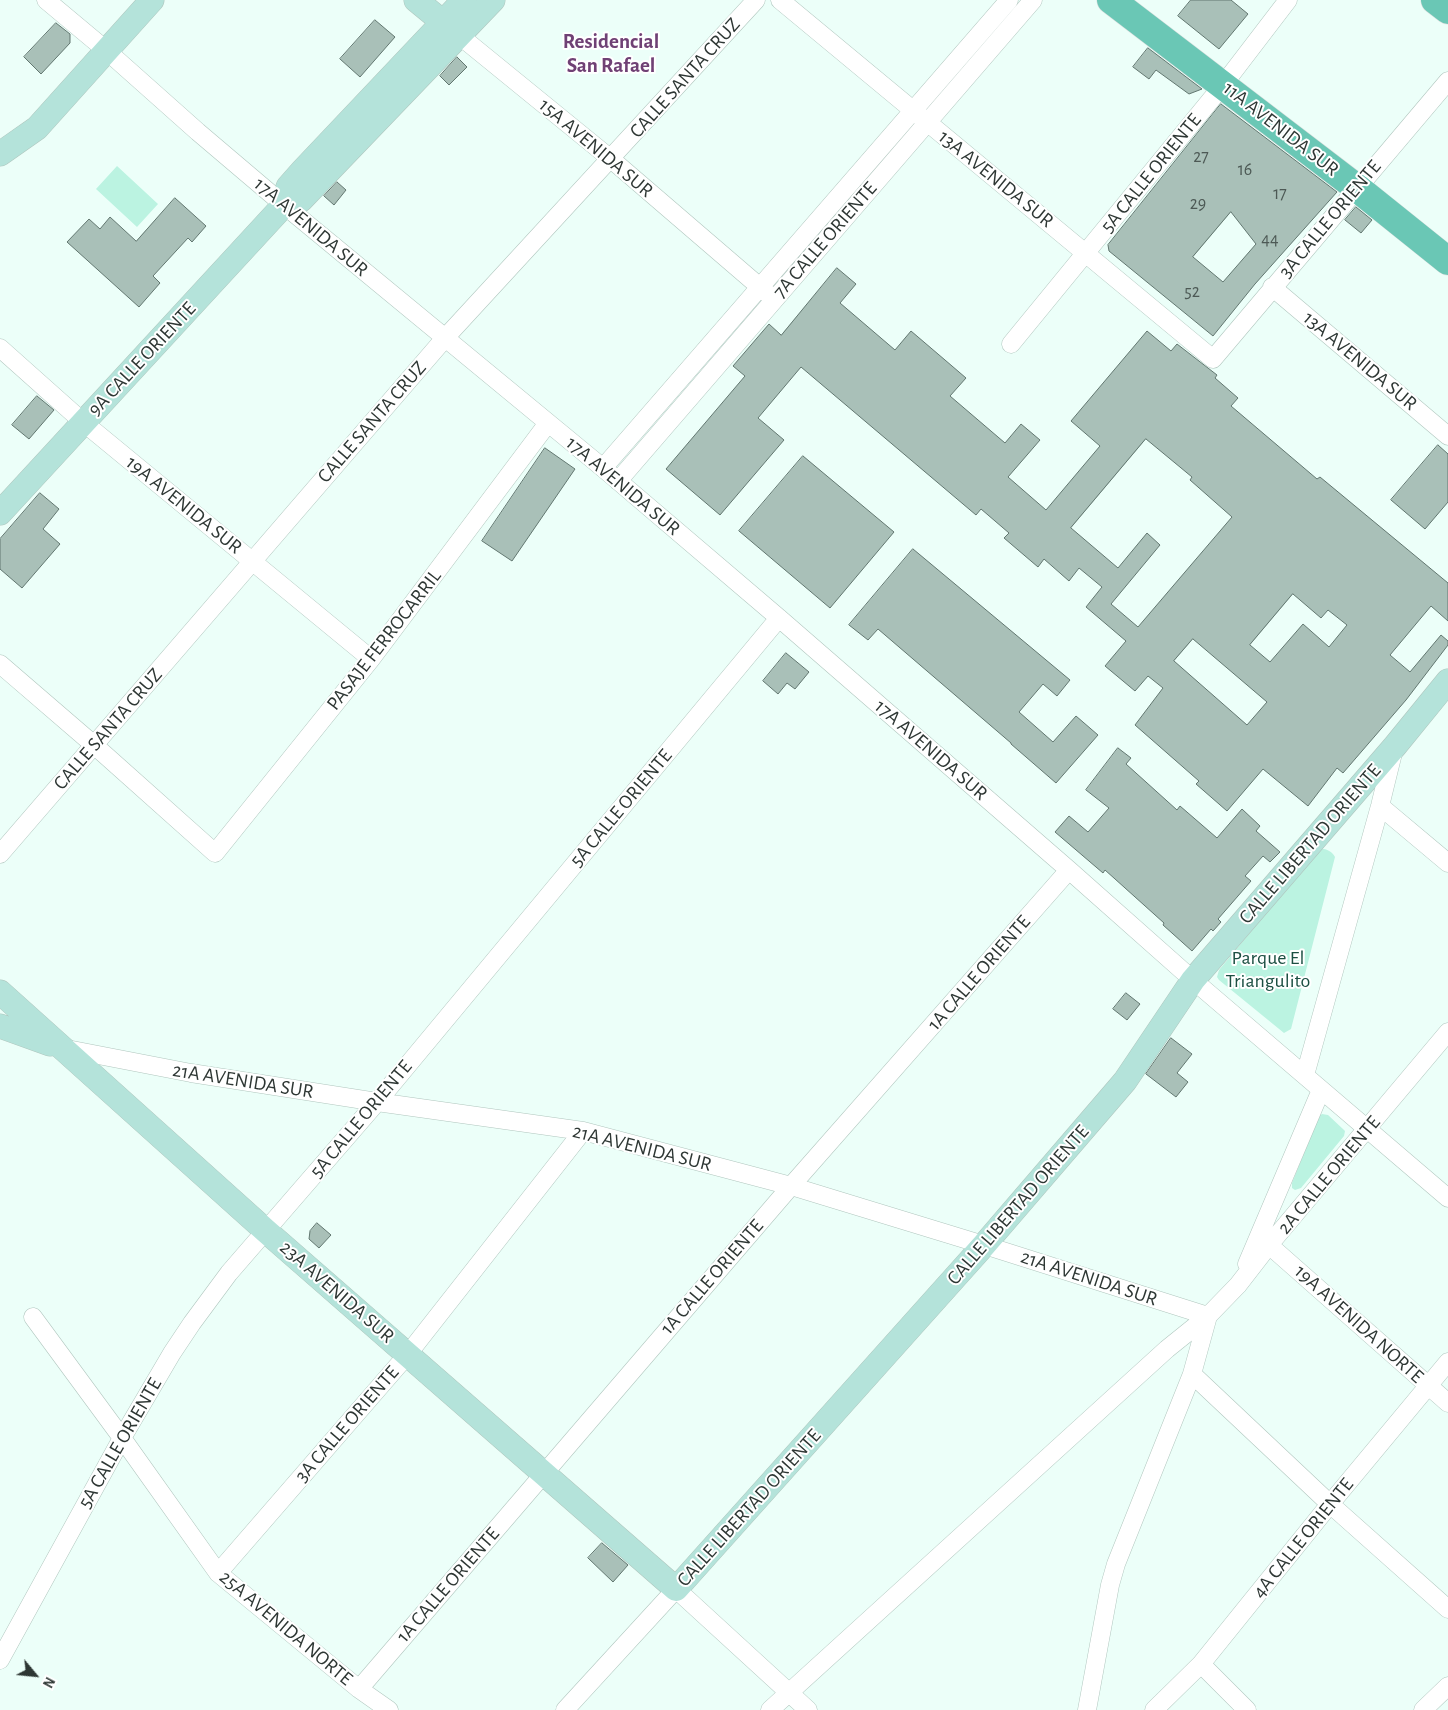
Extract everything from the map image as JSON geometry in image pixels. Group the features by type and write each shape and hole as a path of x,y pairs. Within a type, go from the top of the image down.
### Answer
{"main road":[{"path":"0,168 152,0"},
{"name":"15A AVENIDA SUR","path":"416,0 452,29"},
{"name":"9A CALLE ORIENTE","path":"452,29 464,0"},
{"name":"9A CALLE ORIENTE","path":"0,513 284,205 288,187 303,170 452,29 493,0"},
{"name":"11A AVENIDA SUR","path":"1111,0 1448,261"},
{"path":"1435,0 1448,10"},
{"path":"0,154 37,128"},
{"name":"CALLE LIBERTAD ORIENTE","path":"676,1590 984,1245 1125,1081 1193,980 1395,746 1448,681"},
{"name":"23A AVENIDA SUR","path":"0,992 266,1231 676,1590"},
{"path":"0,1026 61,1048"}],"street":[{"name":"17A AVENIDA SUR","path":"46,0 284,205 618,480 1069,870 1193,980 1448,1198"},
{"name":"CALLE SANTA CRUZ","path":"0,854 445,338 756,0"},
{"name":"13A AVENIDA SUR","path":"780,0 1213,359"},
{"name":"7A CALLE ORIENTE","path":"603,468 1010,0"},
{"name":"7A CALLE ORIENTE","path":"618,480 1033,0"},
{"name":"5A CALLE ORIENTE","path":"1011,344 1223,85 1288,0"},
{"name":"15A AVENIDA SUR","path":"452,29 611,159 774,299"},
{"name":"3A CALLE ORIENTE","path":"1213,359 1448,81"},
{"name":"13A AVENIDA SUR","path":"1272,287 1446,430"},
{"name":"19A AVENIDA SUR","path":"0,348 84,422 371,659"},
{"name":"PASAJE FERROCARRIL","path":"94,745 215,853 371,659 548,423"},
{"name":"5A CALLE ORIENTE","path":"0,1660 122,1438 192,1322 229,1273 377,1102 779,618"},
{"path":"0,664 94,745"},
{"path":"1305,1075 1395,746"},
{"path":"1380,806 1448,863"},
{"name":"1A CALLE ORIENTE","path":"359,1688 791,1186 1069,870"},
{"name":"2A CALLE ORIENTE","path":"770,1710 1167,1349 1208,1316 1238,1285 1269,1245 1368,1130 1448,1032"},
{"name":"21A AVENIDA SUR","path":"61,1048 191,1073 583,1131 791,1186 1208,1316"},
{"path":"1238,1285 1321,1090"},
{"name":"3A CALLE ORIENTE","path":"218,1573 408,1354 583,1131"},
{"name":"19A AVENIDA NORTE","path":"1269,1245 1448,1404"},
{"path":"1087,1710 1110,1585 1116,1564 1192,1374 1208,1316"},
{"name":"25A AVENIDA NORTE","path":"34,1317 218,1573 359,1688 389,1710"},
{"name":"4A CALLE ORIENTE","path":"1154,1710 1202,1664 1330,1504 1448,1362"},
{"path":"1192,1374 1330,1504 1448,1610"},
{"path":"676,1590 808,1710"},
{"name":"CALLE LIBERTAD ORIENTE","path":"565,1710 676,1590"},
{"path":"1202,1664 1247,1710"},
{"path":"1423,1710 1448,1686"}],"green space":[{"path":"117,166 158,204 137,227 96,189"},
{"name":"Parque El Triangulito","path":"1319,849 1328,850 1335,857 1291,1029 1284,1033 1217,977 1219,970"},
{"path":"1322,1114 1328,1115 1345,1131 1344,1136 1301,1188 1295,1190 1292,1188 1292,1183 1319,1116"}],"building":[{"path":"1191,0 1231,0 1248,14 1219,49 1178,16"},
{"path":"375,20 395,37 360,77 340,59"},
{"path":"56,23 70,34 70,43 41,74 24,57"},
{"path":"1148,48 1202,89 1189,94 1156,70 1149,79 1133,67"},
{"path":"457,57 467,67 449,85 440,76"},
{"path":"1221,104 1337,192 1255,284 1213,336 1109,251 1108,245","holes":["1231,212 1256,244 1223,282 1193,257"]},
{"path":"337,182 346,190 334,205 324,196"},
{"path":"175,198 206,226 192,242 188,238 153,276 160,283 139,307 67,242 89,219 100,229 110,217 136,241"},
{"path":"1356,207 1372,220 1361,233 1345,220"},
{"path":"837,268 856,284 840,303 895,350 911,331 966,378 950,396 1005,443 1021,424 1040,440 1008,477 1046,510 1100,446 1071,421 1147,331 1171,351 1177,344 1217,375 1215,378 1238,398 1231,406 1317,479 1320,477 1448,583 1448,621 1431,606 1390,655 1410,672 1441,635 1448,641 1448,645 1406,700 1343,773 1337,768 1308,806 1263,769 1227,811 1196,784 1199,781 1135,725 1163,688 1148,676 1135,691 1105,666 1126,641 1086,607 1102,587 1079,568 1069,581 1044,559 1038,567 1004,538 1009,533 981,509 976,515 801,367 758,418 784,440 720,515 666,469 745,376 733,366 769,324 781,335","holes":["1146,439 1192,477 1190,480 1232,517 1138,627 1111,604 1160,545 1147,533 1118,568 1071,528","1293,594 1321,618 1328,610 1347,625 1329,647 1303,624 1270,662 1250,645","1193,639 1267,702 1247,725 1174,661"]},
{"path":"37,396 54,410 29,439 12,425"},
{"path":"1438,445 1448,454 1448,502 1425,529 1391,500"},
{"path":"545,448 575,469 512,561 482,541"},
{"path":"803,456 894,532 830,608 739,531"},
{"path":"40,493 59,509 43,529 60,544 22,588 0,569 0,539"},
{"path":"913,549 1070,680 1057,696 1043,684 1019,712 1053,742 1076,716 1098,735 1056,783 878,629 868,640 849,625"},
{"path":"786,653 809,672 795,689 787,683 778,694 763,681"},
{"path":"1118,748 1131,758 1126,764 1177,810 1180,806 1217,838 1242,809 1260,826 1256,831 1280,852 1270,862 1263,856 1245,876 1251,881 1218,919 1221,922 1213,931 1211,929 1192,951 1105,870 1103,873 1055,832 1069,816 1088,832 1109,808 1086,790"},
{"path":"1126,993 1140,1004 1127,1020 1113,1009"},
{"path":"1171,1038 1192,1054 1177,1073 1188,1082 1176,1097 1146,1074"},
{"path":"317,1223 331,1235 319,1248 309,1239 310,1231"},
{"path":"602,1543 628,1565 613,1582 588,1558"}],"district":[{"name":"Residencial San Rafael","path":"611,54"}]}
